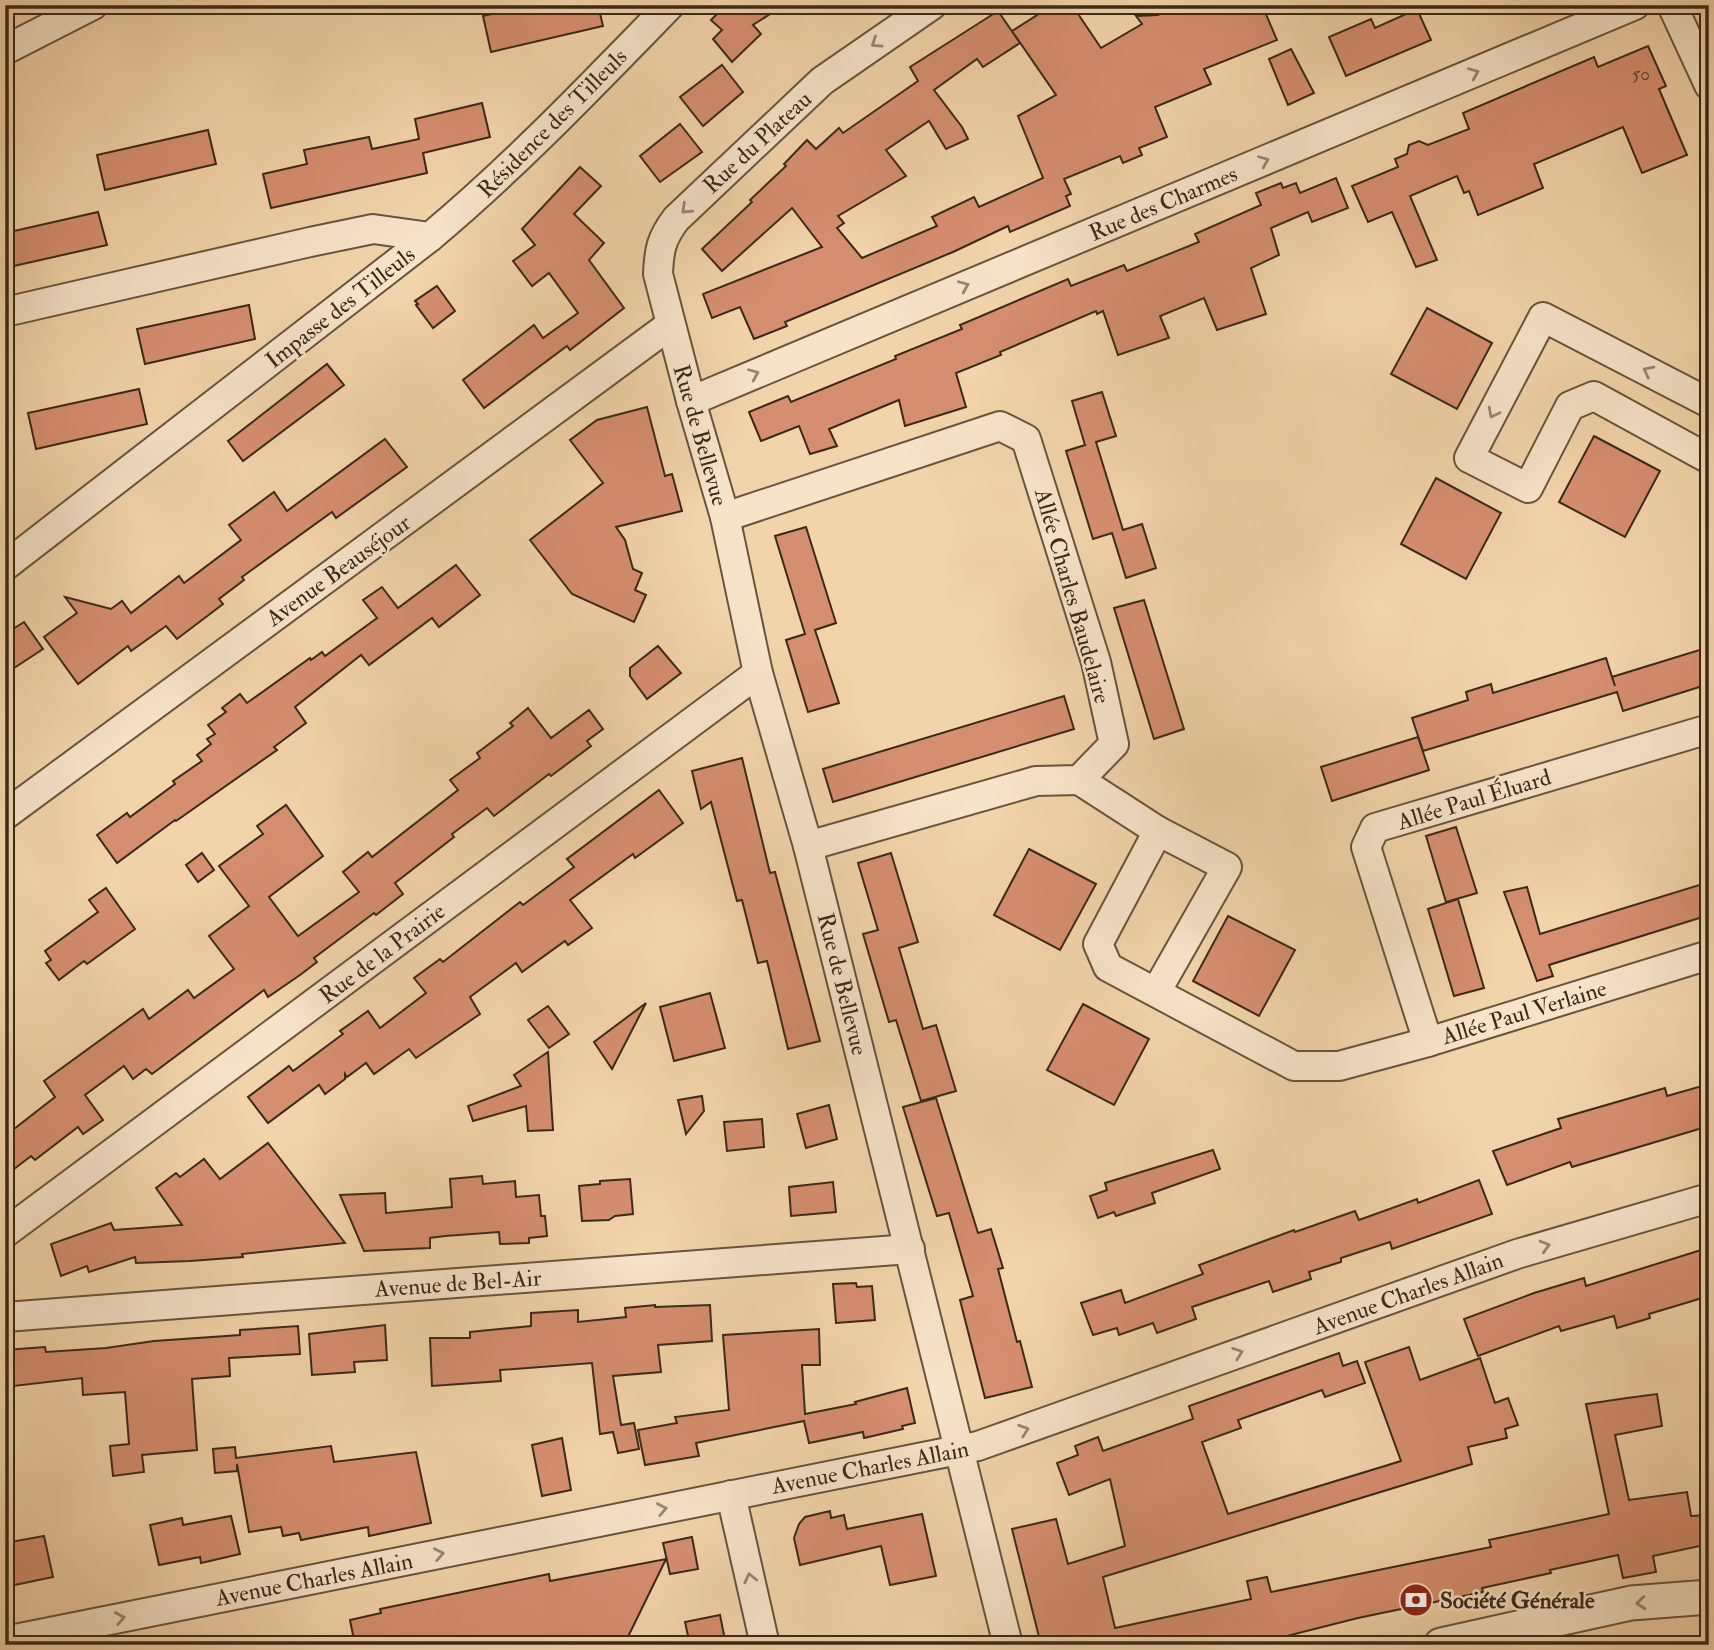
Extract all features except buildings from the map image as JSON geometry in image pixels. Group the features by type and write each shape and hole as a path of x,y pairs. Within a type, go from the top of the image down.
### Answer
{"street":[{"path":"5,50 93,5"},
{"name":"Résidence des Tilleuls","path":"430,237 523,155 670,5"},
{"name":"Rue du Plateau","path":"670,325 658,274 659,253 664,234 676,219 822,81 932,5"},
{"name":"Rue des Charmes","path":"691,401 1635,5"},
{"path":"1672,5 1709,85"},
{"name":"Impasse des Tilleuls","path":"5,312 373,229 430,237"},
{"name":"Impasse des Tilleuls","path":"5,566 430,237"},
{"path":"1709,403 1543,317 1469,458 1528,488 1570,406 1594,396 1709,459"},
{"name":"Rue de Bellevue","path":"670,325 725,516 758,673 808,846 1008,1645"},
{"name":"Avenue Beauséjour","path":"5,816 670,325"},
{"name":"Allée Charles Baudelaire","path":"725,516 1000,426 1026,439 1096,662 1114,744 1079,780"},
{"name":"Rue de la Prairie","path":"5,1233 758,673"},
{"name":"Allée Paul Éluard","path":"1428,1042 1366,847 1375,828 1709,729"},
{"path":"808,846 1036,781 1079,780 1158,831 1227,867 1157,992"},
{"name":"Allée Paul Verlaine","path":"1158,831 1098,944 1108,967 1294,1066 1339,1066 1428,1042 1709,955"},
{"name":"Avenue Charles Allain","path":"5,1641 978,1446 1517,1254 1709,1198"},
{"name":"Avenue de Bel-Air","path":"5,1317 910,1249"},
{"path":"731,1495 765,1645"},
{"path":"1441,1645 1631,1603 1709,1597"}],"place":[{"name":"Société Générale","path":"1416,1600"}]}
